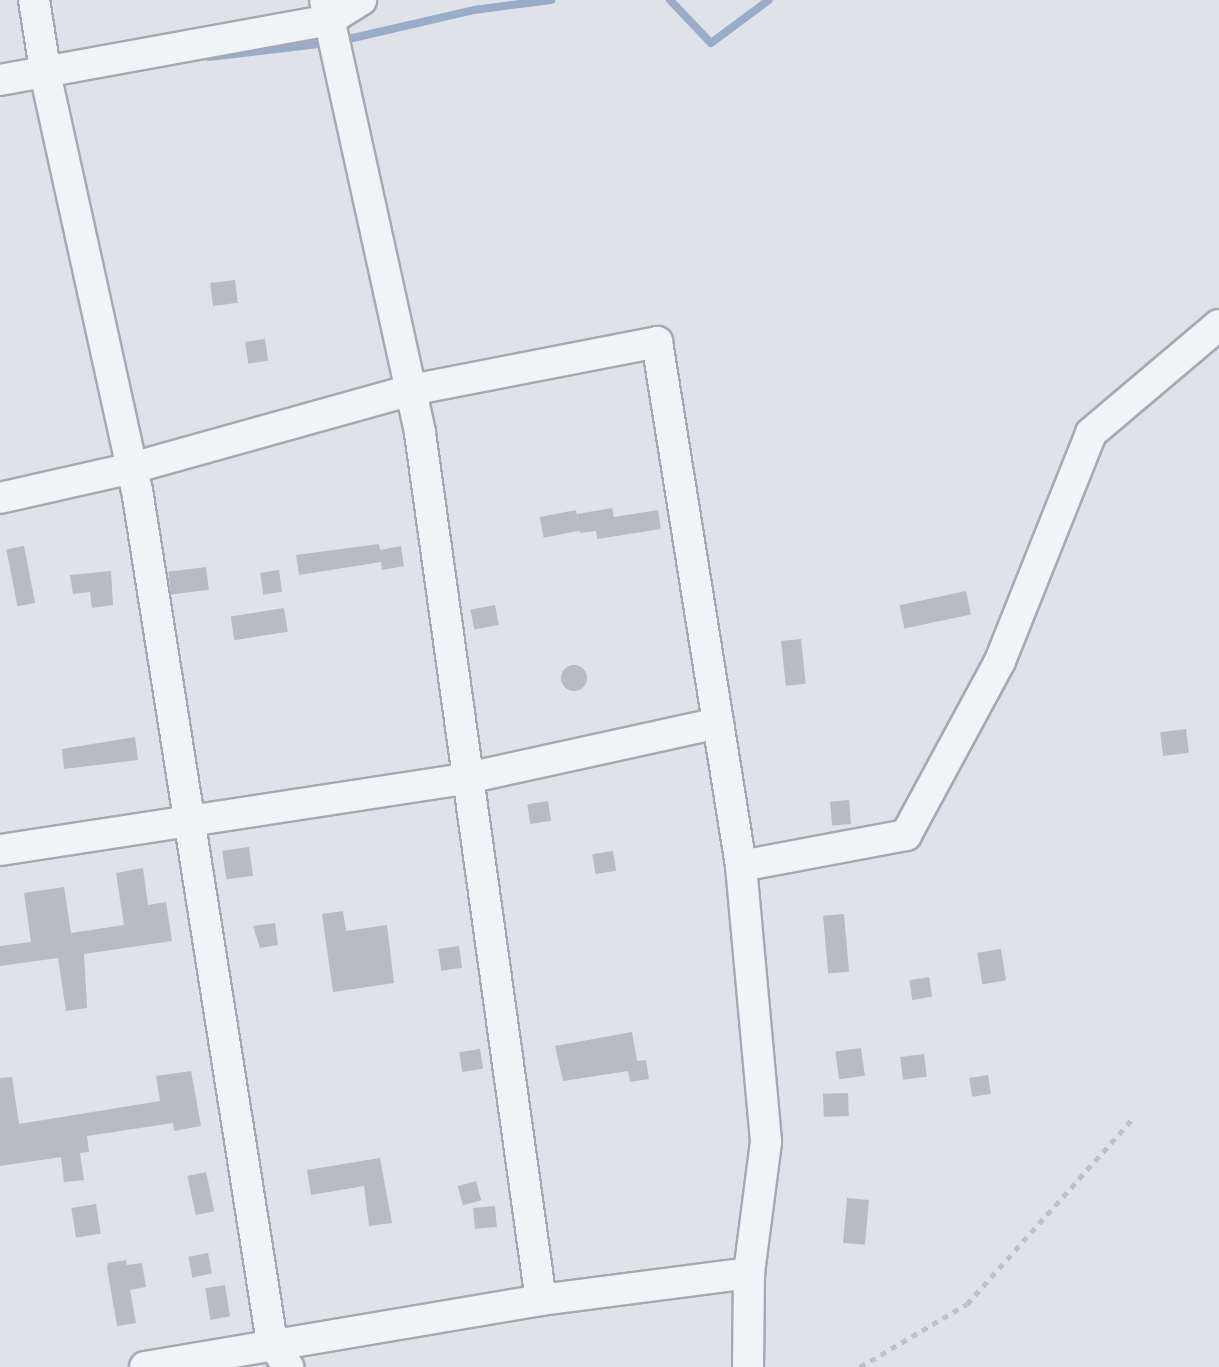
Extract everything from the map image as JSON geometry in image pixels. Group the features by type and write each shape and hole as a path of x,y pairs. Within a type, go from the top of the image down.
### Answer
{"street":[{"path":"34,0 46,74 132,468 280,1355"},
{"path":"0,80 46,74 361,0"},
{"path":"327,10 411,390 541,1300"},
{"path":"741,866 906,835 1000,661 1091,433 1219,325"},
{"path":"0,498 132,468 411,390 657,342 741,866 766,1142 749,1273 748,1367"},
{"path":"0,850 468,778 718,723"},
{"path":"145,1367 280,1355 541,1300 749,1273"}],"path":[{"path":"860,1367 967,1304 1135,1116"}],"building":[{"path":"235,280 238,303 213,306 210,283"},
{"path":"265,339 268,361 248,364 245,342"},
{"path":"612,508 614,517 658,510 661,529 597,539 596,531 580,533 577,514"},
{"path":"576,510 580,531 544,538 540,517"},
{"path":"379,544 380,550 401,546 404,566 382,570 381,562 299,575 296,555"},
{"path":"24,546 35,603 17,606 6,549"},
{"path":"206,567 209,590 171,594 168,572"},
{"path":"279,570 282,592 263,594 260,573"},
{"path":"111,571 113,605 92,608 90,592 73,594 70,575"},
{"path":"966,591 971,614 904,629 899,605"},
{"path":"495,605 499,625 474,629 470,610"},
{"path":"284,608 288,632 234,640 231,616"},
{"path":"801,639 806,684 786,686 781,641"},
{"path":"574,665 583,669 587,678 583,687 574,691 565,687 561,678 565,669"},
{"path":"1186,729 1189,753 1163,756 1160,732"},
{"path":"135,737 138,760 64,769 62,749"},
{"path":"849,800 851,824 832,826 830,802"},
{"path":"548,801 551,821 530,824 527,804"},
{"path":"249,847 253,876 226,879 222,851"},
{"path":"613,851 616,871 595,874 592,854"},
{"path":"143,868 148,905 166,902 172,941 84,954 87,1008 66,1011 58,958 0,966 0,946 31,942 24,893 64,887 71,933 124,925 116,873"},
{"path":"343,911 346,931 387,925 394,983 333,992 322,914"},
{"path":"844,914 849,972 828,974 823,916"},
{"path":"275,923 278,945 260,948 253,926"},
{"path":"459,946 462,968 441,971 438,949"},
{"path":"1001,949 1006,981 982,984 977,953"},
{"path":"929,977 932,997 912,1000 909,980"},
{"path":"632,1032 637,1061 646,1060 649,1079 630,1082 628,1071 563,1081 555,1046"},
{"path":"861,1048 865,1076 839,1079 835,1052"},
{"path":"480,1049 483,1069 462,1072 459,1052"},
{"path":"924,1054 927,1077 903,1080 900,1057"},
{"path":"191,1071 201,1126 174,1131 173,1123 87,1136 89,1152 80,1153 84,1180 64,1182 61,1157 0,1166 0,1078 12,1077 19,1124 160,1101 156,1076"},
{"path":"988,1075 991,1094 972,1097 969,1078"},
{"path":"848,1093 849,1116 824,1117 823,1094"},
{"path":"380,1158 392,1223 369,1226 364,1186 311,1195 307,1170"},
{"path":"206,1172 214,1211 196,1215 187,1176"},
{"path":"476,1181 481,1200 463,1205 458,1186"},
{"path":"847,1198 869,1200 865,1245 843,1243"},
{"path":"96,1204 101,1234 76,1238 71,1208"},
{"path":"495,1206 497,1227 475,1229 473,1208"},
{"path":"208,1253 212,1274 192,1277 188,1257"},
{"path":"126,1260 127,1265 142,1263 146,1287 130,1290 136,1323 117,1326 107,1268 108,1263"},
{"path":"225,1285 230,1317 210,1320 205,1288"}],"waterway":[{"path":"340,41 474,10 551,0"},
{"path":"670,0 711,43 769,0"},
{"path":"209,57 327,43"}]}
